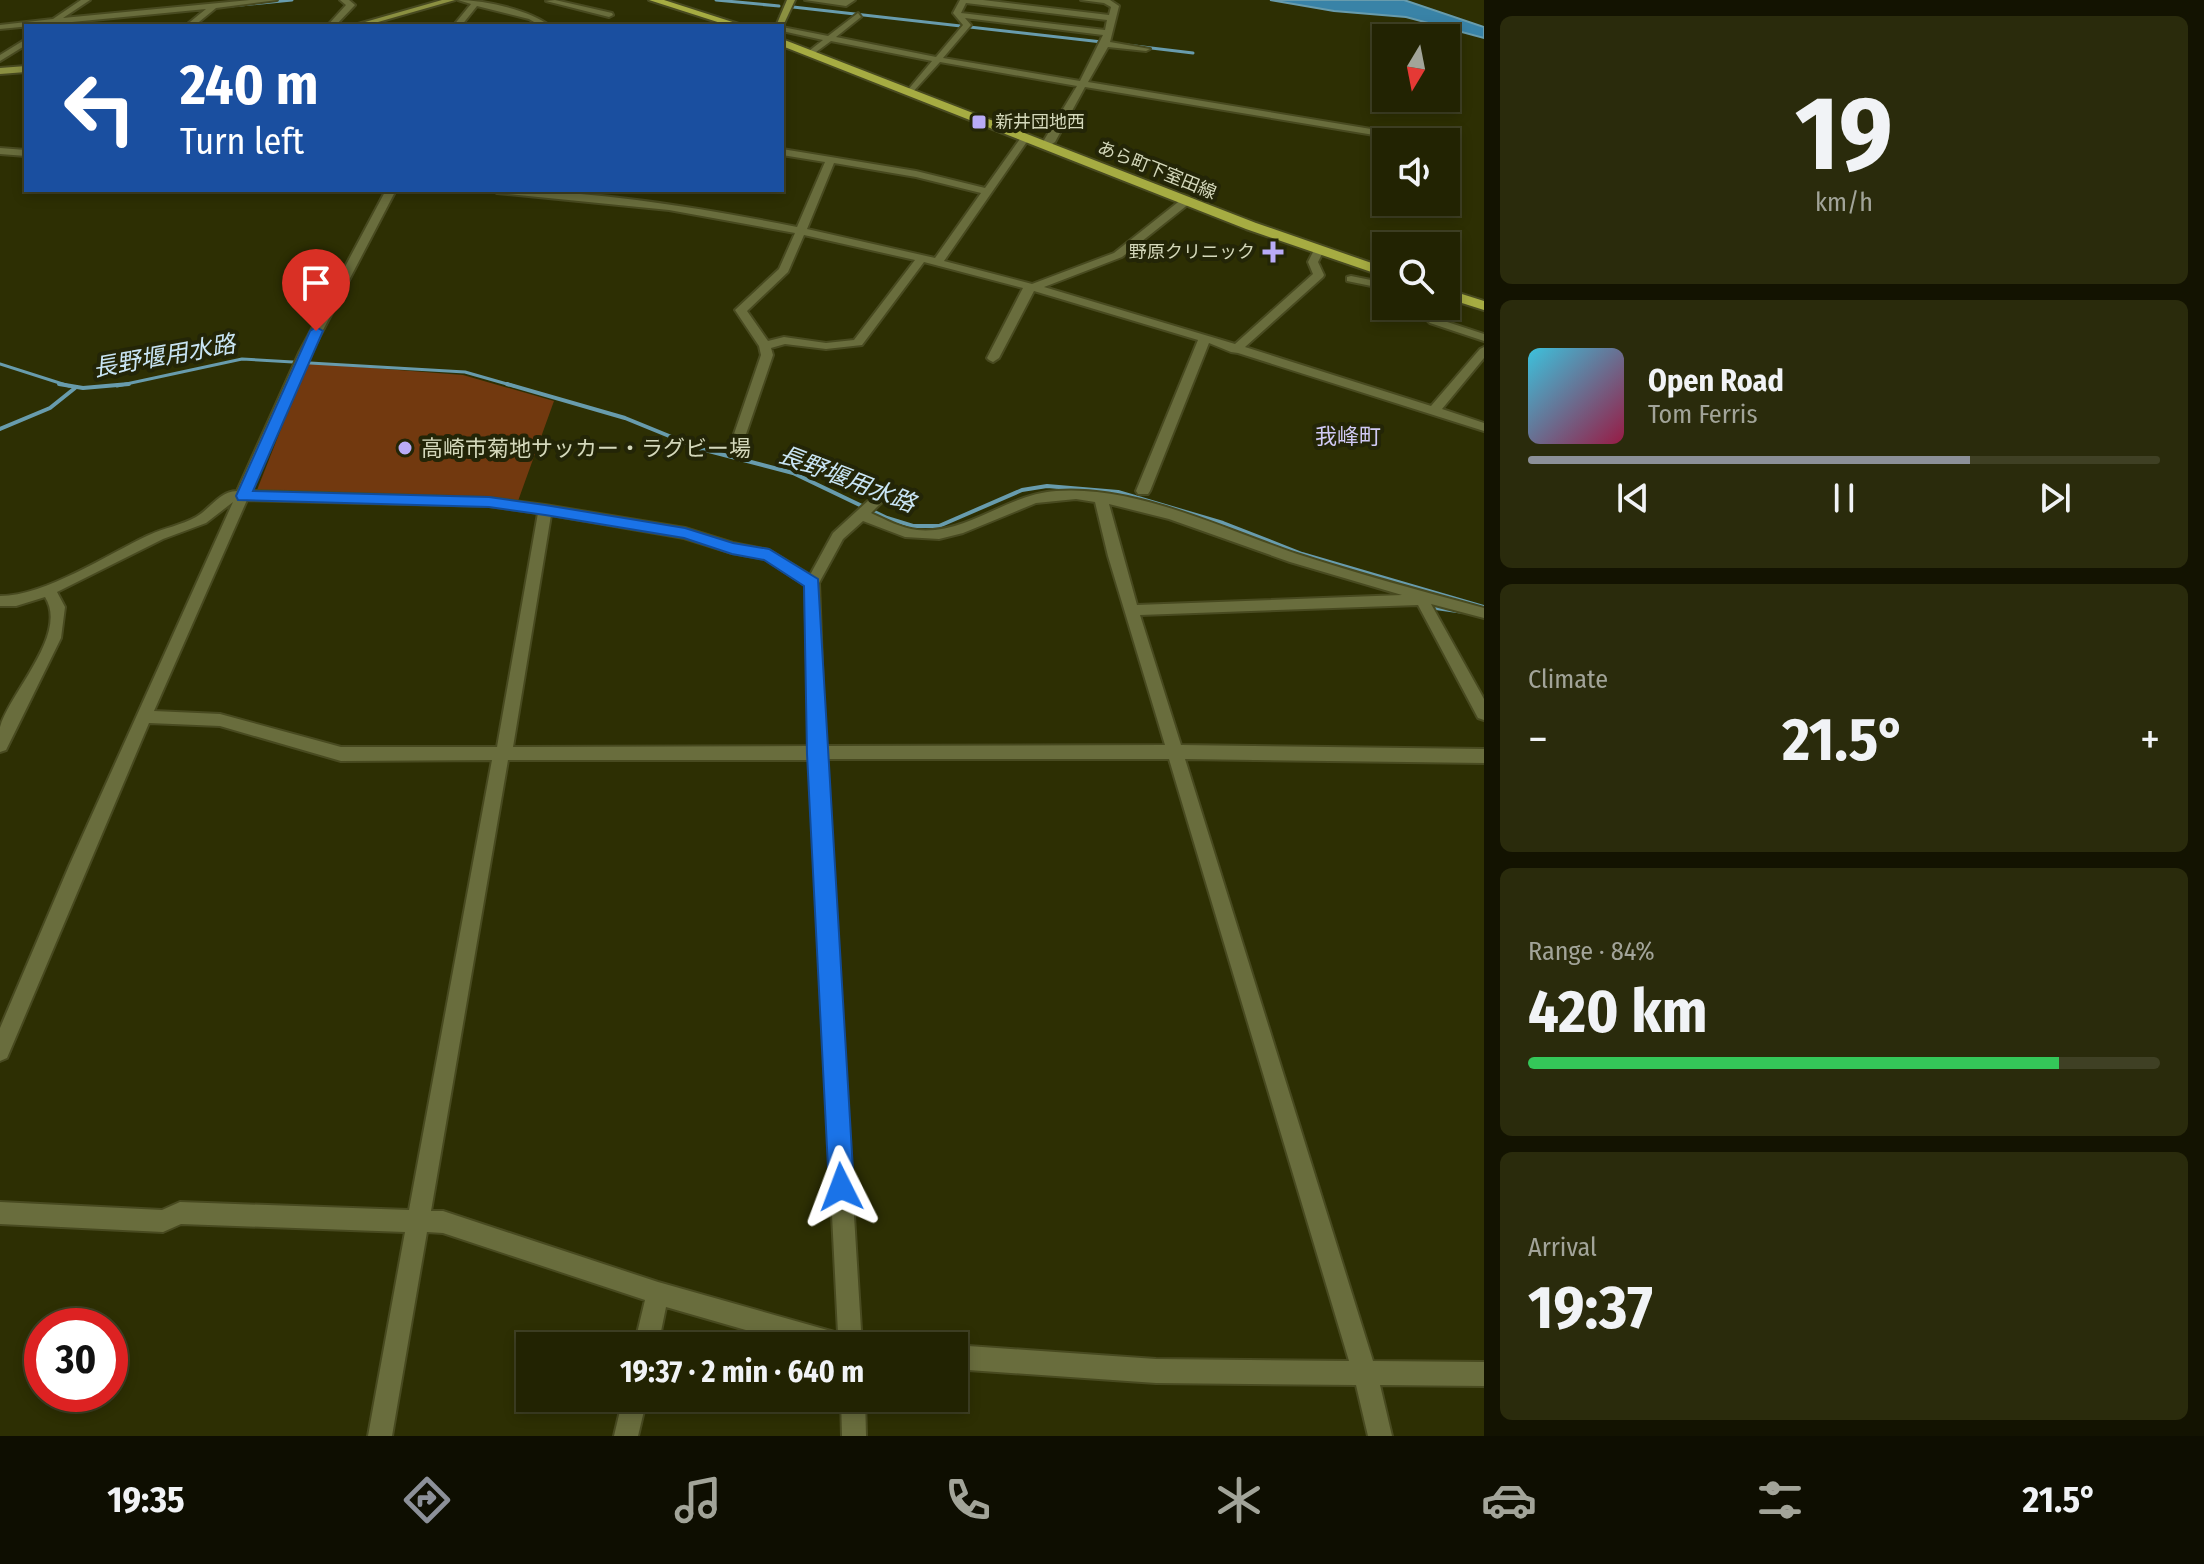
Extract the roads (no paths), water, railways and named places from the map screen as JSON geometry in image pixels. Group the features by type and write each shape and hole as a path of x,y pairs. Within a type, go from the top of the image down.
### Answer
{"main road":[{"path":"654,0 733,24"},
{"name":"あら町下室田線","path":"784,43 1186,201 1372,268"},
{"path":"1460,302 1484,306"}],"street":[{"path":"51,24 86,0"},
{"path":"51,24 218,3 273,0"},
{"path":"333,24 351,5 344,0"},
{"path":"362,24 451,0"},
{"path":"782,24 791,0"},
{"path":"809,0 846,4 851,0"},
{"path":"959,15 964,0 1111,18"},
{"path":"1062,31 1071,0"},
{"path":"1046,145 1083,84 1108,33 1115,6 1105,0 1085,0"},
{"path":"458,24 467,1"},
{"path":"381,24 467,1 532,17 543,24"},
{"path":"550,1 609,15"},
{"path":"192,24 218,3"},
{"path":"812,53 858,15"},
{"path":"959,15 1062,31 1108,33"},
{"path":"911,91 967,25 959,15"},
{"path":"0,27 24,26"},
{"path":"784,29 940,60 1372,132"},
{"path":"0,59 24,42"},
{"path":"1105,44 1146,49"},
{"path":"0,69 24,67"},
{"path":"937,263 1028,138"},
{"path":"0,151 24,153"},
{"path":"784,152 916,174 987,192"},
{"path":"740,434 767,355 765,346 741,310 784,270 831,160"},
{"path":"0,1051 6,1022 244,496 302,360 390,192"},
{"path":"518,192 636,203 801,231 937,263 1031,287 1484,427"},
{"path":"636,203 642,192"},
{"path":"993,358 1027,290 1118,255 1186,201"},
{"path":"1235,350 1319,275 1313,262 1319,250"},
{"path":"765,346 784,340 826,346 858,343 920,260"},
{"path":"1351,279 1372,283"},
{"path":"1435,320 1484,338"},
{"path":"1143,491 1204,340"},
{"path":"1434,411 1484,351"},
{"path":"849,1332 817,754 812,583 838,536 869,509 899,531 931,535 959,528 1033,497 1059,494 1101,498 1171,513 1286,555 1422,598 1484,613"},
{"path":"0,601 16,601 49,590 158,536 201,520 232,495 489,502 545,510 685,533 732,548 769,555 812,583"},
{"path":"1101,498 1115,556 1174,752 1365,1374 1380,1436"},
{"path":"380,1436 545,510"},
{"path":"0,745 11,717 34,680 57,630 58,606 49,590"},
{"path":"1133,610 1422,598"},
{"path":"1422,598 1484,714"},
{"path":"144,717 220,720 341,754 1174,752 1484,756"},
{"path":"0,1213 163,1221 180,1213 443,1222 658,1293 793,1332"},
{"path":"649,1332 658,1293"},
{"path":"968,1358 1156,1371 1484,1374"},
{"path":"626,1436 632,1412"},
{"path":"853,1412 854,1436"}],"water":[{"path":"1270,0 1404,0 1484,27 1484,38 1460,32 1460,24 1432,24 1406,17 1334,11"}],"waterway":[{"path":"230,6 292,0"},
{"path":"716,0 779,6"},
{"path":"793,7 1102,42"},
{"path":"1118,44 1193,53"},
{"name":"長野堰用水路","path":"124,384 242,359 465,372 507,384"},
{"name":"長野堰用水路","path":"0,364 67,385"},
{"name":"長野堰用水路","path":"59,384 67,385"},
{"name":"長野堰用水路","path":"67,385 83,388 124,384"},
{"name":"長野堰用水路","path":"117,386 124,384"},
{"name":"長野堰用水路","path":"124,384 129,384"},
{"name":"長野堰用水路","path":"507,384 514,386"},
{"name":"長野堰用水路","path":"507,384 625,418 701,449 793,473 887,518 913,526 939,526 1022,490 1047,486 1118,492 1223,523 1302,554 1484,607"},
{"path":"0,429 50,408 75,388"},
{"path":"1436,608 1464,612"}],"place":[{"name":"新井団地西","path":"979,122"},
{"name":"野原クリニック","path":"1273,252"},
{"name":"高崎市菊地サッカー・ラグビー場","path":"405,448"}],"district":[{"name":"我峰町","path":"1348,436"}]}
